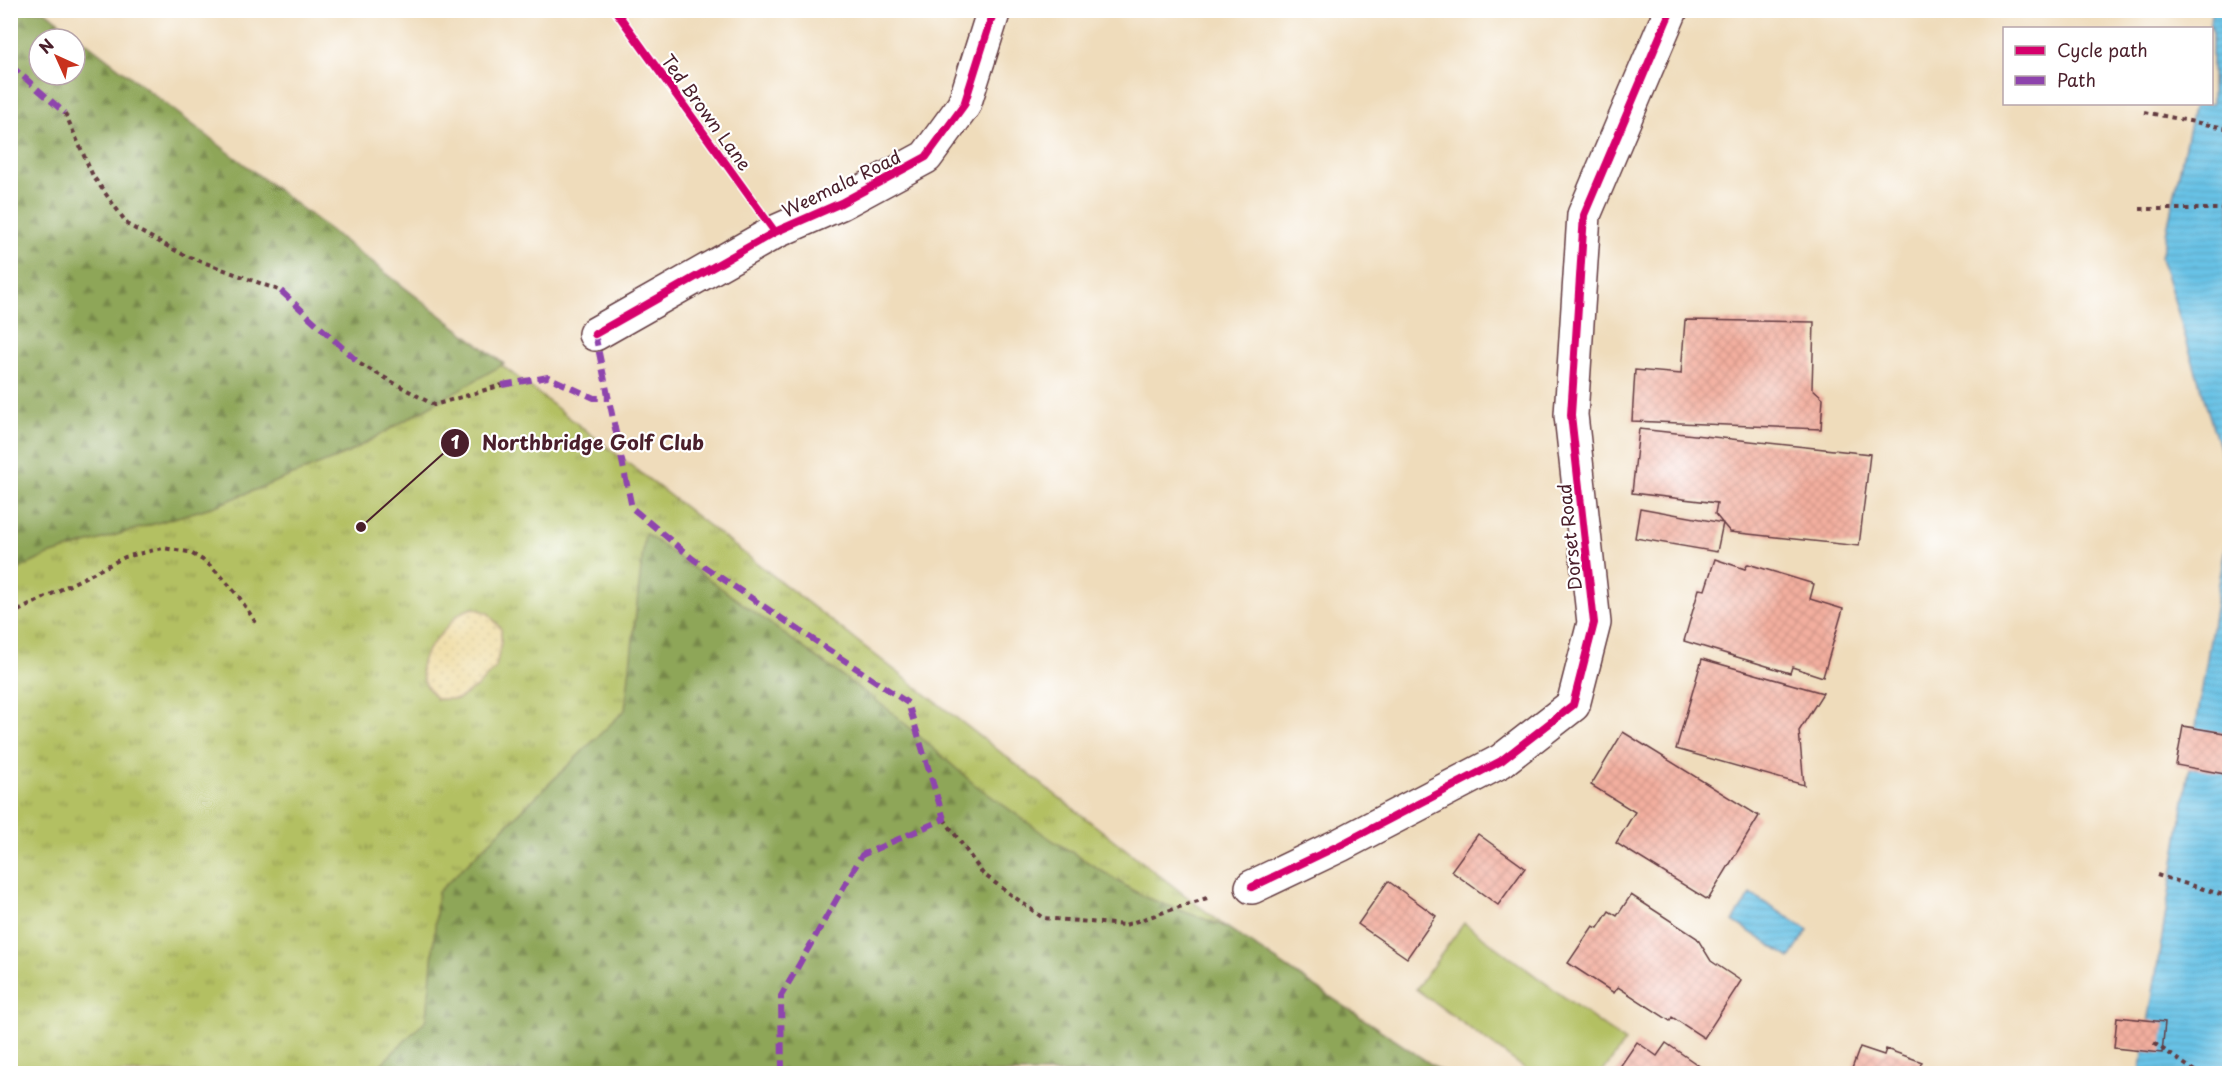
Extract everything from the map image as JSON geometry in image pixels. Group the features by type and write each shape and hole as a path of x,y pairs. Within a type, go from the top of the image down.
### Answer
{"street":[{"name":"Weemala Road","path":"595,334 775,232 841,203 927,157 964,105 994,10"},
{"name":"Dorset Road","path":"1252,887 1340,846 1501,761 1573,705 1594,623 1571,415 1584,215 1671,10"}],"path":[{"path":"2144,112 2229,129"},
{"path":"65,114 93,176 128,225 184,255 281,291"},
{"path":"2140,209 2229,209"},
{"path":"360,364 435,405 502,385"},
{"path":"10,615 125,557 163,548 189,552 206,562 239,597 256,623"},
{"path":"944,819 983,874 1043,918 1125,925 1193,901 1252,887"},
{"path":"2157,875 2229,897"},
{"path":"2154,1043 2199,1074"}],"green space":[{"path":"11,10 45,11 66,27 27,27 27,87 87,87 87,43 504,364 348,453 215,506 48,555 11,573"},
{"path":"10,11 45,11 66,27 27,27 27,87 87,87 87,44 1226,927 1444,1073 11,1073"},
{"path":"645,533 889,710 974,784 1052,840 1142,896 1226,927 1444,1073 372,1073 427,1019 438,892 625,710"},
{"path":"1464,923 1625,1042 1602,1073 1531,1073 1416,989"}],"sand":[{"path":"474,608 488,613 501,629 496,667 478,686 458,699 437,699 429,690 421,673 423,658 433,642 455,618 462,612"}],"water":[{"path":"2213,11 2230,11 2229,480 2161,257 2194,105 2213,105 2213,27 2209,27"},
{"path":"2229,522 2229,1073 2140,1073"},
{"path":"1751,894 1808,930 1790,958 1733,921"}],"building":[{"path":"1685,320 1814,322 1812,388 1823,398 1821,429 1632,421 1635,370 1681,374"},
{"path":"1639,429 1870,454 1859,546 1730,532 1715,514 1717,503 1632,493"},
{"path":"1640,508 1723,523 1717,552 1635,538"},
{"path":"1715,559 1745,569 1748,564 1814,584 1810,599 1843,609 1823,677 1792,667 1790,673 1684,641 1699,589 1705,590"},
{"path":"1702,659 1823,693 1799,731 1804,785 1676,749"},
{"path":"2183,726 2230,734 2230,775 2176,765"},
{"path":"1623,732 1759,816 1708,900 1616,843 1635,812 1591,785"},
{"path":"1478,834 1525,868 1498,905 1451,871"},
{"path":"1388,881 1436,916 1407,958 1358,924"},
{"path":"1631,895 1697,938 1711,961 1741,981 1704,1038 1672,1017 1670,1021 1618,987 1614,993 1568,963 1593,926 1598,928 1609,911 1617,916"},
{"path":"2117,1017 2165,1022 2162,1053 2114,1048"},
{"path":"1637,1042 1657,1056 1666,1043 1711,1074 1615,1074"},
{"path":"1860,1047 1884,1055 1886,1049 1922,1062 1920,1066 1939,1074 1850,1074"}],"marked path":[{"path":"10,65 65,113"},
{"path":"281,291 360,364"},
{"path":"595,334 632,508 693,559 908,703 944,819 862,855 781,996 782,1074"},
{"path":"502,385 548,377 594,398 610,398"}],"cycle path":[{"name":"Ted Brown Lane","path":"615,10 775,232"},
{"path":"595,334 775,232 841,203 926,157 964,105 994,10"},
{"path":"1252,887 1340,845 1501,761 1573,705 1594,623 1571,415 1584,215 1671,10"}],"place":[{"name":"Northbridge Golf Club","path":"361,527"}]}
